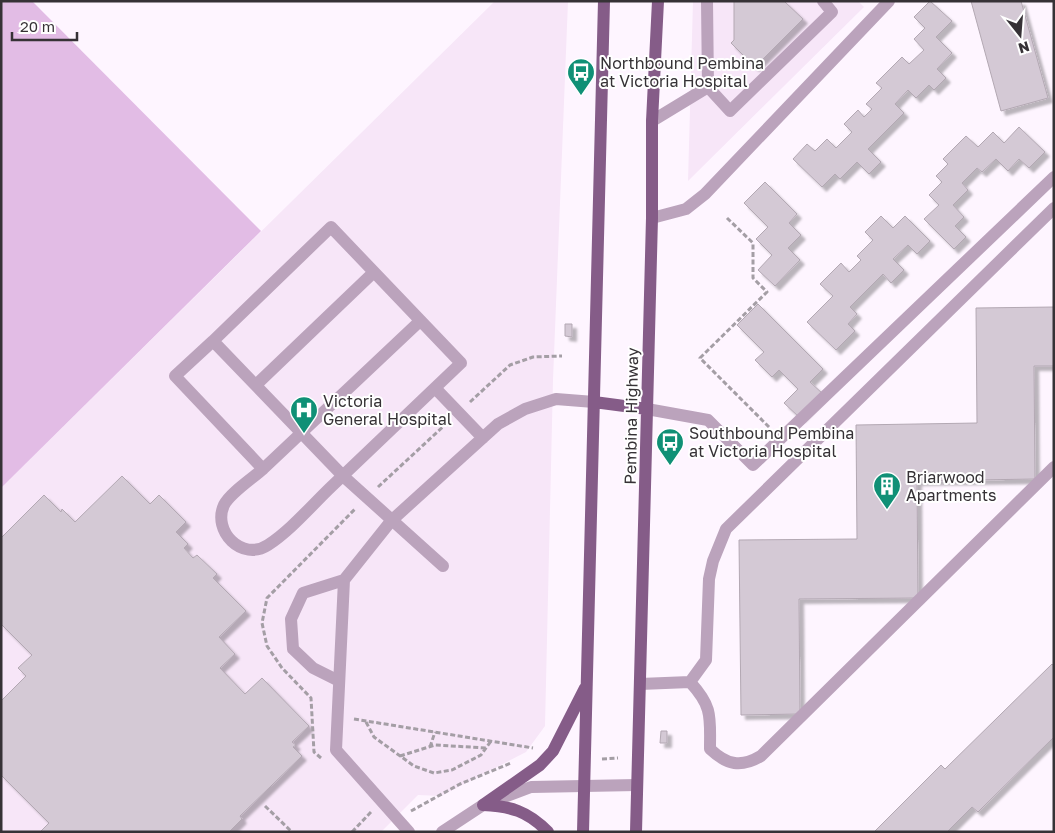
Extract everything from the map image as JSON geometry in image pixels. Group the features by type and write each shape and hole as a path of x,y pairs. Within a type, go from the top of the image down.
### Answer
{"main road":[{"path":"583,832 604,1"},
{"name":"Pembina Highway","path":"636,832 652,218 652,121 658,1"},
{"path":"594,402 647,409"},
{"path":"483,805 540,765 553,751 587,682"},
{"path":"483,805 509,806 540,824 548,832"}],"street":[{"path":"706,1 708,87 730,111 832,12 823,1"},
{"path":"652,218 686,209 705,194 889,1"},
{"path":"652,121 708,87"},
{"path":"647,409 708,420 754,465 1054,177"},
{"path":"690,682 706,660 709,579 713,561 726,529 1054,208"},
{"path":"263,469 175,376 331,227 461,363 274,541 256,550 246,550 237,546 224,532 222,513 230,496 263,469 420,321"},
{"path":"256,385 374,272"},
{"path":"213,341 343,476 443,566"},
{"path":"435,388 483,438"},
{"path":"339,681 313,668 293,648 291,619 303,593 344,580 391,521 498,424 525,409 556,399 594,402"},
{"path":"690,682 705,699 710,718 710,749 722,760 737,765 749,763 761,756 1054,466"},
{"path":"344,580 336,750 409,832"},
{"path":"640,684 690,682"},
{"path":"442,832 483,805 531,787 637,785"}],"path":[{"path":"727,218 753,243 753,278 767,292 700,358 781,439"},
{"path":"356,720 534,748"},
{"path":"366,721 374,737 414,766 434,773 452,770 481,755 491,741"},
{"path":"430,747 435,732"},
{"path":"529,755 539,741"},
{"path":"400,756 435,744 486,748"},
{"path":"602,759 618,758"},
{"path":"398,820 424,803 460,784 512,762"},
{"path":"265,806 292,832"},
{"path":"352,832 373,810"}],"shaded area":[{"path":"1,1 32,1 261,231 1,488"},
{"name":"Victoria General Hospital","path":"495,1 568,1 553,380 545,726 526,752 441,796 418,795 381,832 1,832 1,488"},
{"path":"693,1 858,1 864,7 688,181"}],"building":[{"path":"734,1 784,1 803,19 755,67 731,43 734,40"},
{"path":"930,1 952,21 936,37 952,53 937,69 946,78 934,90 929,85 916,98 908,90 895,104 904,113 868,149 881,162 869,174 857,162 840,179 835,174 822,187 793,159 807,144 815,151 827,139 836,148 852,132 844,124 858,110 864,117 872,109 866,104 882,88 876,83 902,57 909,64 924,50 914,39 925,28 914,17"},
{"path":"971,1 1021,1 1048,98 1001,111"},
{"path":"1019,127 1045,152 1029,168 1019,159 1008,171 996,159 982,172 977,168 962,183 968,190 953,205 964,217 955,226 966,237 954,249 924,219 939,205 929,195 942,182 936,176 948,164 943,159 966,136 978,147 993,132 1004,143"},
{"path":"765,182 797,214 789,223 801,235 788,248 800,260 775,286 758,270 772,255 756,239 768,227 744,203"},
{"path":"881,216 893,228 905,216 930,241 917,254 908,245 893,259 904,270 891,283 883,274 850,307 857,314 848,324 855,331 836,350 807,322 833,296 820,284 841,263 849,272 861,260 857,256 873,240 865,232"},
{"path":"758,304 823,369 810,382 823,394 800,418 784,403 798,389 779,370 772,377 755,360 764,352 737,325"},
{"name":"Briarwood Apartments","path":"1054,307 1054,366 1034,366 1035,479 917,481 918,598 799,599 800,714 741,715 739,540 857,539 856,425 977,423 976,308"},
{"path":"565,324 572,324 572,337 565,336"},
{"path":"122,476 150,504 159,495 186,522 176,532 188,544 184,548 193,558 197,555 217,574 213,578 246,611 219,637 235,654 220,668 245,694 262,678 309,726 292,742 296,745 293,747 302,756 240,816 242,819 229,832 40,832 49,823 1,775 1,701 26,676 18,668 32,655 1,624 1,538 44,495 61,512 62,509 75,522"},
{"path":"1052,664 1054,666 1054,737 978,812 972,807 947,832 874,832 941,765 945,769"},
{"path":"661,731 667,731 667,743 660,743"}],"place":[{"name":"Northbound Pembina at Victoria Hospital","path":"581,96"},
{"name":"Victoria General Hospital","path":"304,434"},
{"name":"Southbound Pembina at Victoria Hospital","path":"670,466"},
{"name":"Briarwood Apartments","path":"887,510"}]}
